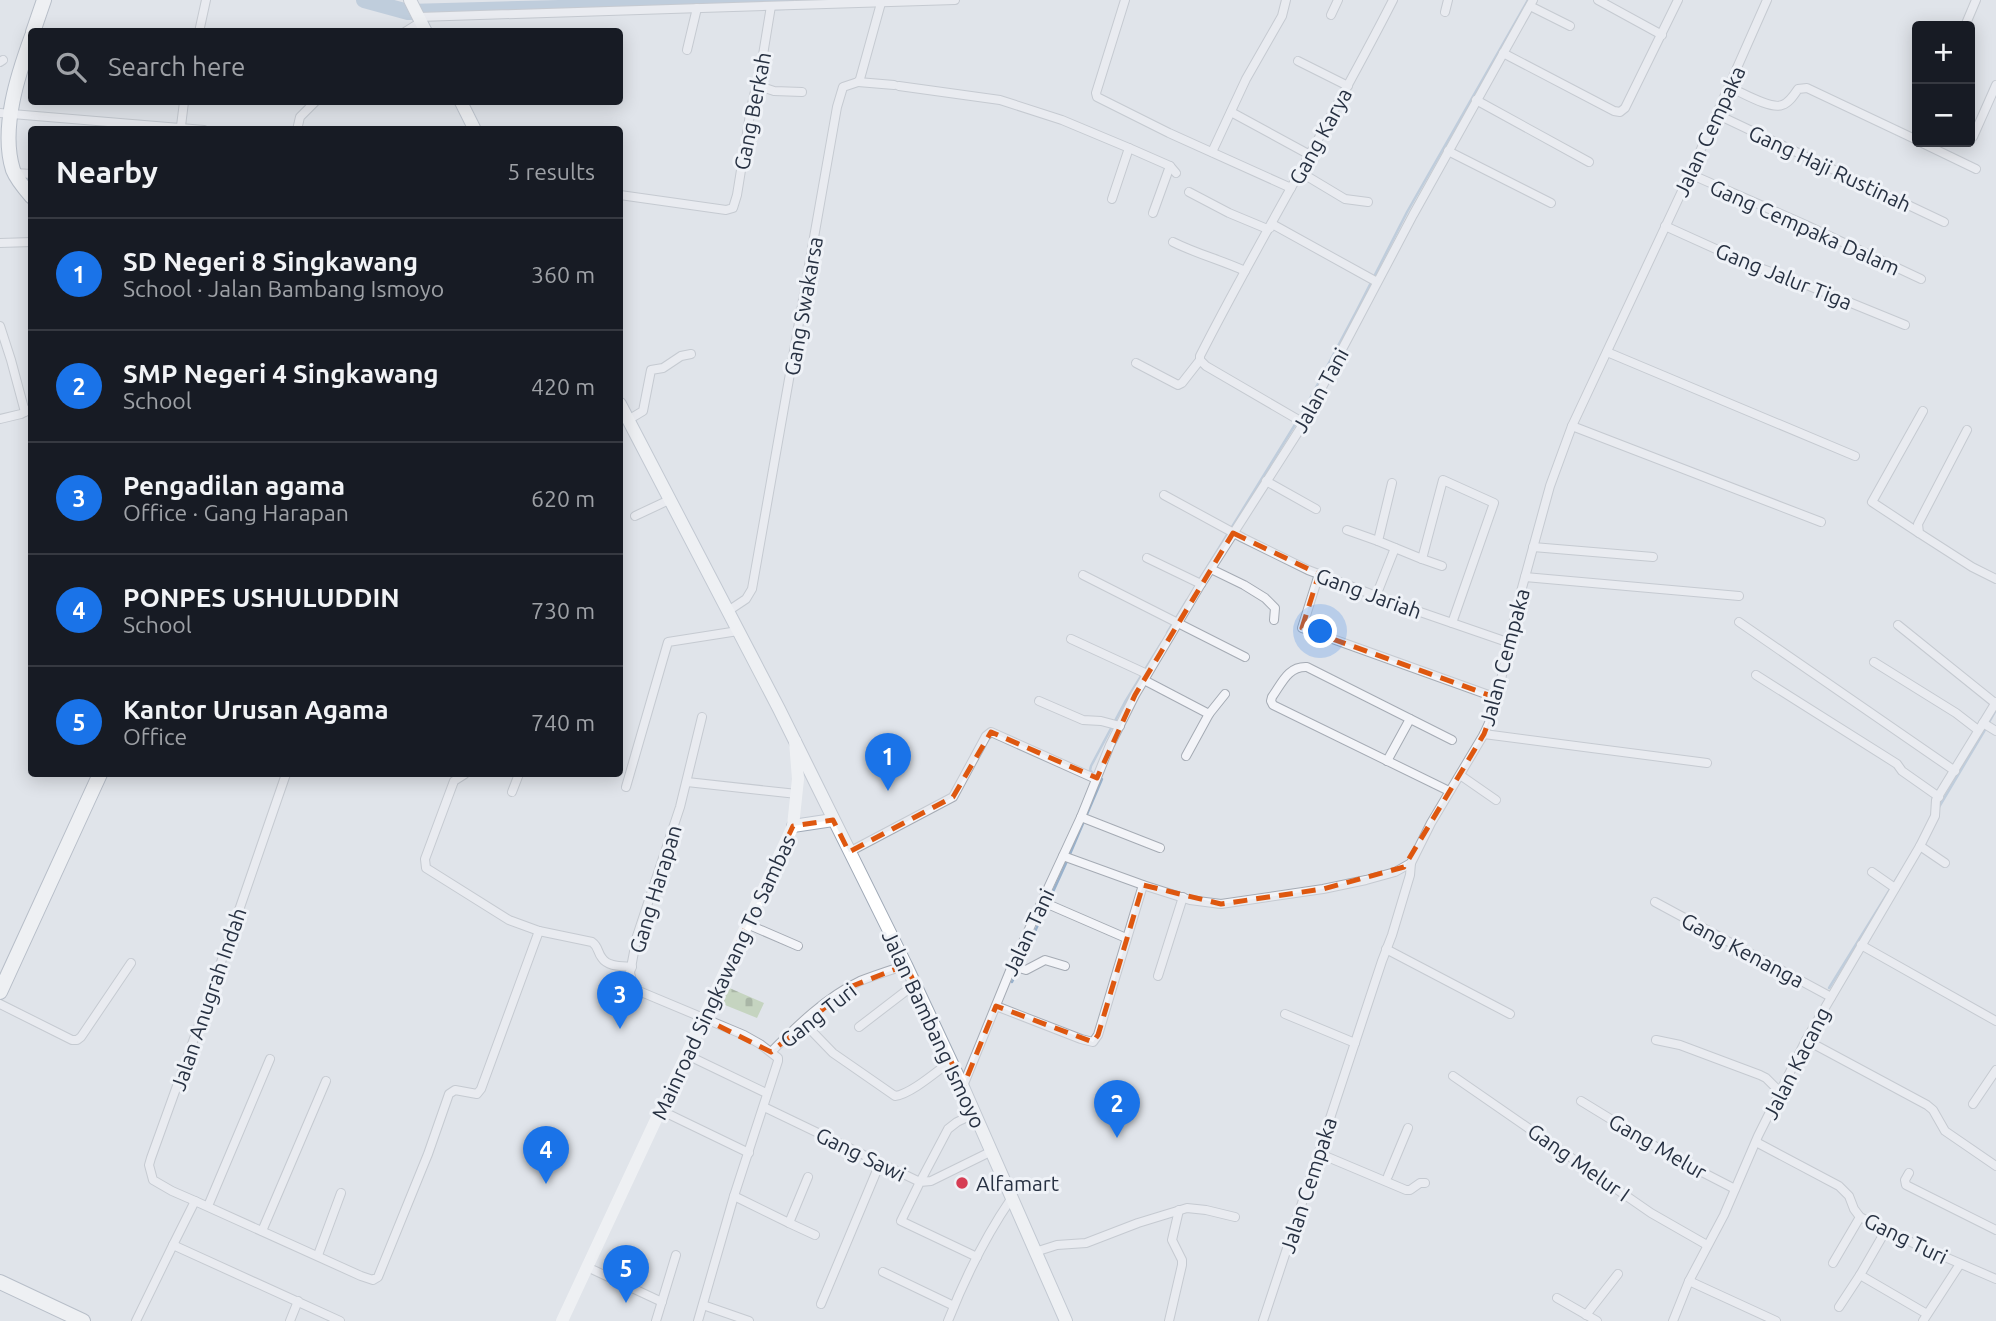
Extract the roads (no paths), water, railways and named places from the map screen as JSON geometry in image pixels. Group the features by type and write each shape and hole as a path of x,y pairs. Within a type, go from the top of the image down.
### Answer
{"highway":[{"path":"34,28 44,0"},
{"path":"28,46 5,113 14,173 28,192"},
{"path":"0,992 99,777"},
{"path":"0,1282 83,1321"}],"main road":[{"path":"462,105 473,126"},
{"name":"Mainroad Singkawang To Sambas","path":"562,1321 793,826 797,794 795,740 738,631 733,608 669,500 623,408"},
{"name":"Jalan Bambang Ismoyo","path":"795,740 832,820 964,1083 974,1114 1011,1199 1040,1250 1066,1321"},
{"path":"793,826 832,820"}],"street":[{"path":"200,28 206,0"},
{"path":"418,16 649,5 697,8 955,0"},
{"path":"1125,0 1097,97 1291,188"},
{"path":"1212,152 1257,57 1282,16 1286,0"},
{"path":"1331,15 1338,0"},
{"name":"Gang Karya","path":"1136,363 1178,385 1200,360 1204,347 1393,0"},
{"path":"1445,12 1448,0"},
{"path":"1598,0 1662,35"},
{"path":"1503,53 1620,113 1625,108 1678,0"},
{"name":"Jalan Cempaka","path":"1263,1321 1318,1153 1350,1041 1392,935 1411,863 1494,712 1525,577 1556,465 1767,0"},
{"path":"1967,21 1976,0"},
{"name":"Gang Swakarsa","path":"733,608 749,595 754,581 837,107 843,87 858,82 880,1"},
{"path":"1532,3 1570,26"},
{"name":"Jalan Tani","path":"964,1083 996,1006 1068,858 1094,776 1145,677 1175,620 1211,569 1230,531 1266,481 1532,3"},
{"name":"Gang Berkah","path":"623,195 726,210 735,205 771,6"},
{"path":"687,50 697,8"},
{"path":"1298,61 1348,86"},
{"path":"858,82 1000,100 1062,120 1170,166 1176,173"},
{"path":"756,85 774,91 802,92"},
{"path":"1975,132 1996,85"},
{"path":"1729,87 1779,106 1784,105 1798,89 1807,88 1912,138"},
{"path":"1476,100 1589,162"},
{"path":"5,113 181,126 184,105"},
{"path":"298,126 300,117 312,105"},
{"path":"1230,112 1310,155"},
{"name":"Gang Haji Rustinah","path":"1716,114 1944,222"},
{"path":"1931,147 1976,169"},
{"path":"1112,199 1129,148"},
{"path":"1448,151 1551,203"},
{"path":"1153,212 1170,166"},
{"path":"1300,172 1345,199 1368,202"},
{"path":"14,173 28,174"},
{"name":"Gang Cempaka Dalam","path":"1690,174 1921,279"},
{"path":"1189,192 1265,228 1271,226 1376,282"},
{"name":"Gang Jalur Tiga","path":"1665,226 1749,264 1905,326"},
{"path":"0,243 28,242"},
{"path":"1173,242 1245,271"},
{"path":"0,326 28,410 0,419"},
{"path":"1607,352 1855,456"},
{"path":"630,419 642,412 651,370 663,368 681,356 691,354"},
{"path":"0,361 11,360"},
{"path":"1200,360 1299,423"},
{"path":"1923,411 1872,502 1972,567 1996,579"},
{"path":"1572,426 1821,523"},
{"path":"1919,533 1918,524 1966,430"},
{"path":"1422,559 1443,480 1494,503 1452,623"},
{"path":"1266,481 1316,509"},
{"path":"1378,541 1392,483"},
{"name":"Gang Jariah","path":"1164,495 1319,575 1510,643"},
{"path":"635,516 669,500"},
{"path":"1347,530 1442,566"},
{"path":"1533,547 1653,557"},
{"path":"1376,596 1395,548"},
{"path":"1147,558 1199,583"},
{"path":"1211,569 1265,598 1275,608 1274,620"},
{"path":"1083,575 1245,657"},
{"path":"1319,575 1302,628 1497,698"},
{"path":"1525,577 1740,596"},
{"path":"1739,622 1955,771"},
{"path":"1898,625 1996,702"},
{"path":"626,787 668,642 738,631"},
{"path":"1071,639 1209,714"},
{"path":"1874,662 1951,710 1987,727"},
{"path":"1449,791 1273,705 1272,696 1292,669 1298,666 1307,667 1452,740"},
{"path":"1756,675 1898,764 1902,771 1939,797"},
{"path":"1186,756 1209,714 1226,694"},
{"path":"1039,701 1083,720 1120,726"},
{"name":"Jalan Kacang","path":"1673,1321 1689,1281 1806,1040 1892,886 1920,846 1939,797 1987,727 1996,702"},
{"name":"Gang Harapan","path":"702,716 687,782 637,936 630,973 634,989 703,1018"},
{"path":"1387,761 1410,719"},
{"path":"849,852 953,797 986,736 991,732 1094,776"},
{"path":"1484,734 1707,763"},
{"path":"1460,775 1496,800"},
{"name":"Jalan Anugrah Indah","path":"195,1201 153,1180 150,1158 285,777"},
{"path":"460,777 454,781 425,859 426,868 509,920 539,931 592,942 604,961 632,967"},
{"path":"512,792 518,777"},
{"path":"687,782 797,794"},
{"path":"1081,817 1160,848"},
{"path":"1920,846 1945,863"},
{"path":"1068,858 1143,886 1221,904 1323,889 1381,876 1411,863"},
{"path":"1872,872 1892,886"},
{"path":"996,1006 1093,1042 1098,1035 1143,886"},
{"path":"1158,976 1182,897"},
{"name":"Gang Kenanga","path":"1655,902 1831,997"},
{"path":"1047,905 1126,938"},
{"path":"747,924 798,946"},
{"path":"136,1321 195,1201 375,1280 380,1274 449,1094 455,1090 477,1094 481,1089 539,931"},
{"path":"1861,945 1996,1021"},
{"path":"1386,949 1510,1014"},
{"path":"1016,968 1031,969 1043,961 1065,966"},
{"path":"0,1004 72,1040 77,1040 131,963"},
{"name":"Gang Turi","path":"764,1107 778,1058 771,1052 825,1004 859,982 906,965"},
{"path":"859,1027 915,985"},
{"path":"1285,1014 1350,1041"},
{"path":"703,1018 744,1035 771,1052"},
{"path":"803,1022 833,1053 895,1096 900,1096 951,1061"},
{"path":"1656,1040 1680,1045 1760,1075 1781,1093"},
{"path":"1806,1040 1927,1105 1945,1130 1996,1166"},
{"path":"687,1055 764,1092"},
{"path":"208,1206 270,1059"},
{"path":"1973,1104 1996,1070"},
{"name":"Gang Melur I","path":"1453,1076 1651,1213 1707,1245"},
{"path":"262,1231 326,1081"},
{"name":"Gang Melur","path":"1581,1101 1659,1149 1735,1189"},
{"path":"698,1321 734,1196 764,1107"},
{"name":"Gang Sawi","path":"764,1107 920,1182 948,1129 974,1114"},
{"path":"660,1110 749,1153"},
{"path":"1388,1176 1408,1128"},
{"name":"Gang Turi","path":"1756,1142 1839,1186 1849,1196 1860,1217 1996,1279"},
{"path":"977,1256 902,1223 902,1220 920,1182 932,1181 990,1152"},
{"path":"1318,1153 1406,1189 1410,1190 1420,1182 1424,1183"},
{"path":"821,1304 880,1163"},
{"path":"1909,1173 1905,1180 1906,1185 1996,1230"},
{"path":"789,1223 808,1177"},
{"path":"318,1255 341,1193"},
{"path":"734,1196 815,1236"},
{"path":"948,1321 977,1256 1011,1199"},
{"path":"1040,1250 1086,1243 1179,1210 1196,1208 1235,1217"},
{"path":"1169,1321 1182,1265 1172,1240 1179,1210"},
{"path":"1833,1263 1860,1217"},
{"path":"1839,1307 1886,1230"},
{"path":"173,1245 340,1321"},
{"path":"656,1321 676,1255"},
{"path":"1860,1275 1925,1317 1960,1264"},
{"path":"587,1267 662,1302"},
{"path":"883,1272 954,1306"},
{"path":"1586,1315 1618,1274"},
{"path":"1689,1281 1776,1321"},
{"path":"1557,1298 1597,1321"},
{"path":"290,1321 298,1301"},
{"path":"703,1305 749,1321"}],"waterway":[{"path":"364,0 408,12 786,2"},
{"path":"1198,582 1304,410 1407,212 1528,0"},
{"path":"1167,633 1187,600"},
{"path":"1094,775 1090,770 1091,766 1125,702 1162,642"},
{"path":"1989,722 1996,710"},
{"path":"1939,807 1986,728"},
{"path":"1070,854 1102,779 1100,778"},
{"path":"1012,982 1067,861"},
{"path":"1829,988 1902,870"}],"place":[{"name":"SD Negeri 8 Singkawang","path":"888,791"},
{"name":"Pengadilan agama","path":"620,1029"},
{"name":"SMP Negeri 4 Singkawang","path":"1117,1138"},
{"name":"Alfamart","path":"962,1183"},
{"name":"PONPES USHULUDDIN","path":"546,1184"},
{"name":"Kantor Urusan Agama","path":"626,1303"}]}
